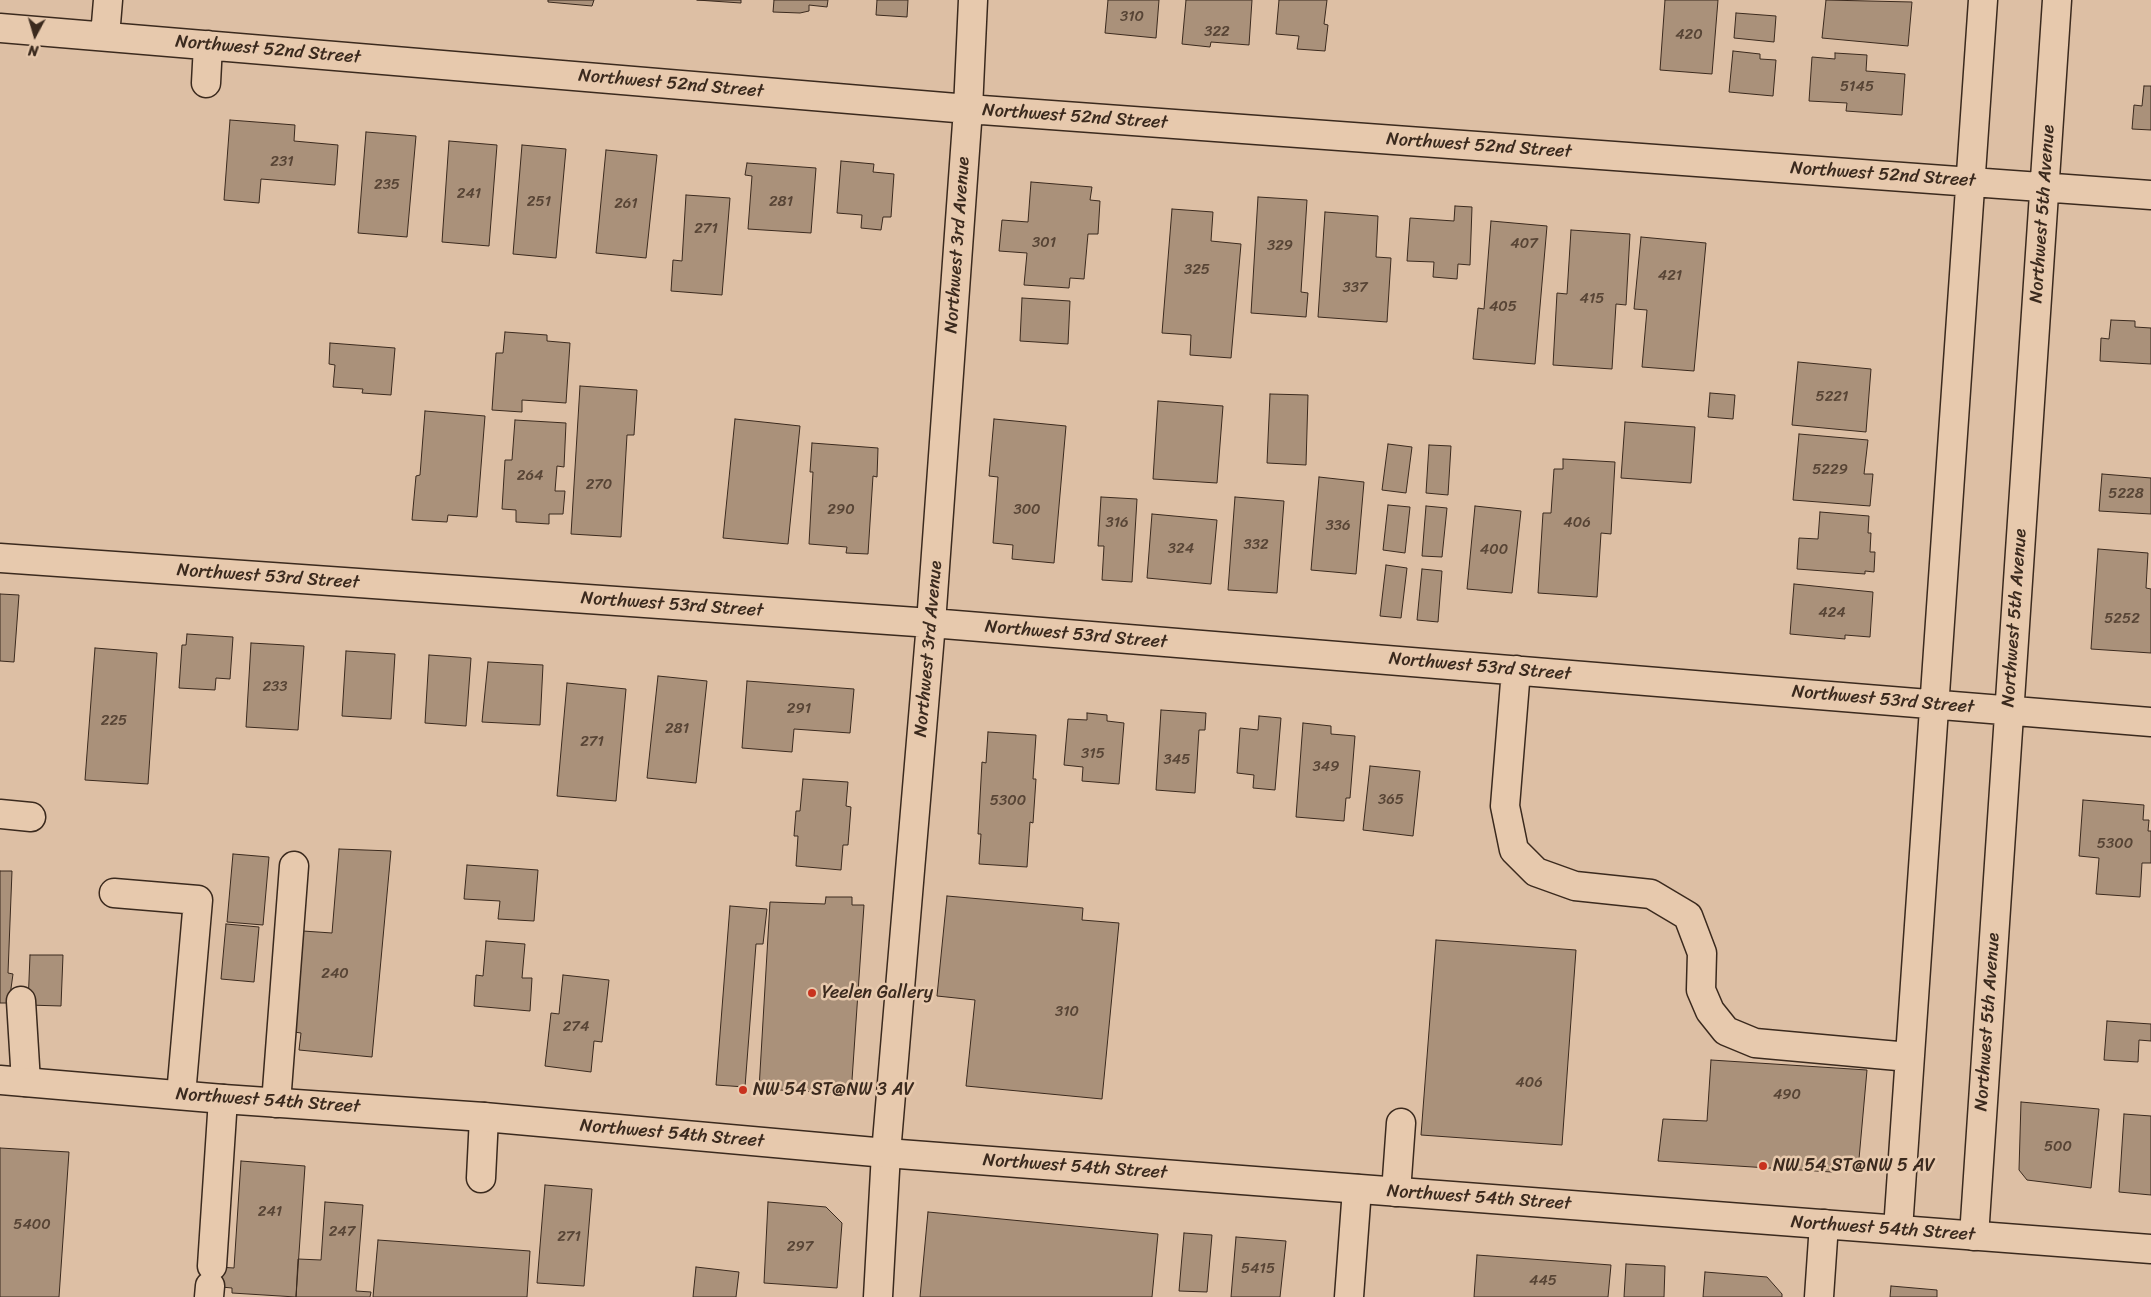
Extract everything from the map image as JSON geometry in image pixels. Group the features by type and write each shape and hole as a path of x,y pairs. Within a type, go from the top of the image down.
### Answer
{"street":[{"path":"105,36 108,0"},
{"name":"Northwest 3rd Avenue","path":"878,1297 886,1152 931,623 968,109 973,0"},
{"path":"1898,1229 1908,1057 1983,0"},
{"name":"Northwest 5th Avenue","path":"1974,1236 2046,187 2057,0"},
{"name":"Northwest 52nd Street","path":"0,28 968,109 2151,195"},
{"path":"206,83 208,45"},
{"name":"Northwest 53rd Street","path":"0,558 931,623 2151,722"},
{"path":"1516,670 1505,806 1514,850 1536,872 1575,886 1651,894 1688,916 1702,953 1701,990 1710,1011 1726,1031 1755,1043 1908,1057"},
{"path":"0,814 31,816"},
{"path":"276,1103 294,866"},
{"path":"114,893 198,900 180,1095"},
{"path":"13,1080 21,1001"},
{"name":"Northwest 54th Street","path":"13,1080 222,1099 484,1117 886,1152 2151,1249"},
{"path":"210,1283 222,1099"},
{"path":"481,1178 484,1117"},
{"path":"1396,1192 1401,1123"},
{"path":"1349,1297 1357,1189"},
{"path":"1819,1297 1824,1224"}],"building":[{"path":"548,0 594,0 592,6 548,2"},
{"path":"697,0 741,0 741,3"},
{"path":"774,0 828,0 827,7 809,5 809,11 800,13 773,12"},
{"path":"877,0 908,0 907,17 876,15"},
{"path":"1108,0 1159,0 1156,38 1105,33"},
{"path":"1186,0 1252,0 1249,45 1211,42 1210,47 1182,44"},
{"path":"1279,0 1327,0 1324,24 1328,25 1325,51 1297,49 1299,36 1276,34"},
{"path":"1665,0 1718,0 1712,74 1660,70"},
{"path":"1826,0 1912,2 1908,46 1822,38"},
{"path":"1736,13 1776,16 1774,42 1734,38"},
{"path":"1733,51 1760,54 1760,59 1776,60 1773,96 1729,92"},
{"path":"1835,53 1867,55 1866,71 1905,74 1902,115 1846,111 1847,103 1809,101 1812,57 1835,59"},
{"path":"2144,86 2151,86 2151,130 2132,129 2134,105 2142,106"},
{"path":"230,120 295,125 294,141 338,145 335,185 261,179 259,203 224,200"},
{"path":"366,132 416,136 407,237 358,233"},
{"path":"449,141 497,145 489,246 442,242"},
{"path":"522,145 566,149 556,258 513,254"},
{"path":"606,150 657,155 646,258 596,253"},
{"path":"841,161 874,164 873,172 894,174 891,217 883,217 881,230 861,228 862,215 837,213"},
{"path":"747,163 816,168 811,233 748,229 752,176 745,175"},
{"path":"1031,182 1092,187 1090,200 1100,201 1098,234 1088,234 1084,279 1070,278 1069,288 1024,285 1027,253 999,251 1002,220 1028,222"},
{"path":"686,195 730,198 722,295 671,291 673,260 682,261"},
{"path":"1258,197 1307,200 1301,292 1308,293 1306,317 1251,313"},
{"path":"1455,206 1472,207 1470,265 1458,264 1457,279 1433,277 1434,262 1407,261 1410,218 1454,221"},
{"path":"1172,209 1213,212 1211,241 1241,244 1231,358 1190,355 1191,335 1162,333"},
{"path":"1325,212 1378,216 1376,257 1391,258 1387,322 1318,317"},
{"path":"1491,221 1547,226 1535,364 1473,359 1478,308 1484,309"},
{"path":"1571,230 1630,234 1626,305 1616,304 1612,369 1553,365 1557,293 1567,294"},
{"path":"1641,237 1706,243 1694,371 1642,367 1647,310 1634,309"},
{"path":"1022,298 1070,301 1068,344 1020,341"},
{"path":"2111,320 2135,321 2135,327 2151,328 2151,364 2100,361 2101,338 2109,339"},
{"path":"505,332 547,335 547,341 570,343 566,403 522,400 522,412 492,410 496,353 503,353"},
{"path":"330,343 395,348 391,395 362,393 363,389 333,387 335,365 329,364"},
{"path":"1798,362 1871,369 1866,432 1792,425"},
{"path":"580,386 637,390 634,435 627,435 621,537 571,534"},
{"path":"1710,393 1735,395 1733,419 1708,417"},
{"path":"1270,394 1308,395 1306,465 1267,463"},
{"path":"1158,401 1223,406 1217,483 1153,479"},
{"path":"425,411 485,416 477,517 448,515 447,522 412,520 416,476 420,475"},
{"path":"735,419 800,426 788,544 723,538"},
{"path":"994,419 1066,426 1054,563 1012,559 1013,545 993,543 998,477 989,476"},
{"path":"515,420 566,423 564,467 557,466 555,491 565,491 563,514 549,514 549,524 516,522 516,510 502,509 505,460 512,460"},
{"path":"1625,422 1695,427 1691,483 1621,478"},
{"path":"1799,434 1868,440 1864,474 1873,474 1870,506 1793,500"},
{"path":"812,443 878,448 877,477 873,476 868,554 846,553 847,547 809,544 813,472 810,472"},
{"path":"1388,444 1412,447 1406,493 1382,490"},
{"path":"1429,445 1451,446 1448,495 1426,493"},
{"path":"1563,459 1615,462 1611,534 1601,533 1597,597 1538,593 1543,513 1551,513 1554,469 1563,469"},
{"path":"2102,474 2151,478 2151,514 2099,511"},
{"path":"1319,477 1364,482 1356,574 1311,570"},
{"path":"1101,497 1137,499 1132,582 1102,580 1104,546 1098,546"},
{"path":"1235,497 1284,501 1277,593 1228,590"},
{"path":"1388,505 1410,507 1405,553 1383,550"},
{"path":"1426,506 1447,508 1442,557 1422,556"},
{"path":"1475,506 1521,511 1512,593 1467,589"},
{"path":"1820,512 1869,516 1868,533 1871,533 1870,552 1875,552 1874,572 1865,571 1865,574 1797,569 1799,538 1818,539"},
{"path":"1152,514 1217,520 1211,584 1147,578"},
{"path":"2098,549 2148,553 2146,588 2151,589 2151,653 2091,649"},
{"path":"1386,565 1407,568 1401,618 1380,616"},
{"path":"1422,569 1442,571 1438,622 1417,620"},
{"path":"1794,584 1873,592 1870,637 1845,635 1845,639 1790,634"},
{"path":"0,594 19,595 14,662 0,661"},
{"path":"187,634 233,637 230,679 216,678 215,690 179,688 182,645 186,645"},
{"path":"251,643 304,646 298,730 246,727"},
{"path":"95,648 157,653 148,784 85,780"},
{"path":"346,651 395,654 391,719 342,716"},
{"path":"429,655 471,658 466,726 425,723"},
{"path":"488,662 543,665 540,725 482,722"},
{"path":"658,676 707,681 696,783 647,778"},
{"path":"747,681 854,689 850,733 794,729 792,752 742,748"},
{"path":"567,683 626,689 616,801 557,796"},
{"path":"1161,710 1206,713 1205,730 1199,730 1195,793 1156,790"},
{"path":"1087,713 1107,715 1107,721 1124,723 1119,784 1082,781 1083,767 1064,765 1068,719 1087,720"},
{"path":"1259,716 1281,718 1275,790 1253,788 1254,775 1237,773 1240,728 1258,730"},
{"path":"1303,723 1331,726 1331,734 1355,736 1350,798 1346,798 1344,821 1296,817"},
{"path":"988,732 1036,735 1033,823 1030,822 1027,867 979,864 981,834 978,834 982,762 986,763"},
{"path":"1370,766 1420,771 1413,836 1363,830"},
{"path":"803,779 848,782 846,806 851,807 848,845 843,845 841,870 796,866 798,836 794,836 796,811 800,811"},
{"path":"2083,800 2144,805 2143,820 2149,820 2148,831 2151,831 2151,863 2142,863 2140,897 2096,894 2099,858 2079,856"},
{"path":"339,849 391,851 372,1057 299,1050 301,1033 294,1032 303,931 332,933"},
{"path":"233,854 269,857 263,925 227,922"},
{"path":"467,865 538,870 534,921 498,919 500,901 464,899"},
{"path":"0,871 12,871 8,973 13,974 9,1003 0,1003"},
{"path":"947,896 1083,908 1082,920 1119,923 1102,1099 966,1086 975,1000 937,996"},
{"name":"Yeelen Gallery","path":"826,897 852,897 852,905 864,905 852,1080 840,1093 759,1089 770,902 825,904"},
{"path":"730,906 767,909 763,944 756,944 745,1087 716,1085"},
{"path":"226,924 259,927 254,982 221,979"},
{"path":"1436,940 1576,950 1562,1145 1421,1135"},
{"path":"486,941 525,944 522,978 532,978 530,1011 474,1006 476,975 483,976"},
{"path":"30,955 63,955 61,1006 28,1005"},
{"path":"563,975 609,980 602,1042 594,1041 591,1072 545,1066 551,1013 559,1014"},
{"path":"2107,1021 2151,1024 2151,1041 2139,1040 2138,1062 2104,1060"},
{"path":"1711,1060 1867,1070 1859,1159 1832,1172 1658,1161 1663,1119 1707,1121"},
{"path":"2021,1102 2099,1109 2091,1188 2027,1180 2019,1170"},
{"path":"2124,1114 2151,1116 2151,1195 2119,1192"},
{"path":"0,1148 69,1152 59,1297 0,1297"},
{"path":"241,1161 305,1166 296,1297 232,1293 232,1288 200,1285 202,1266 234,1268"},
{"path":"545,1185 592,1189 584,1286 537,1283"},
{"path":"325,1202 363,1205 356,1291 371,1292 370,1297 296,1297 298,1259 321,1260"},
{"path":"768,1202 826,1207 842,1223 837,1288 764,1283"},
{"path":"928,1212 1158,1234 1152,1297 920,1297"},
{"path":"1184,1233 1212,1235 1207,1292 1179,1291"},
{"path":"1236,1237 1286,1241 1280,1297 1231,1297"},
{"path":"378,1240 530,1251 527,1297 373,1297"},
{"path":"1477,1255 1611,1265 1608,1297 1474,1297"},
{"path":"1626,1264 1665,1266 1664,1297 1624,1297"},
{"path":"696,1267 739,1272 736,1297 693,1297"},
{"path":"1705,1272 1767,1277 1782,1294 1782,1297 1703,1297"},
{"path":"1891,1286 1937,1290 1937,1297 1890,1297"}],"place":[{"name":"Yeelen Gallery","path":"812,993"},
{"name":"NW 54 ST@NW 3 AV","path":"743,1090"},
{"name":"NW 54 ST@NW 5 AV","path":"1763,1166"}]}
